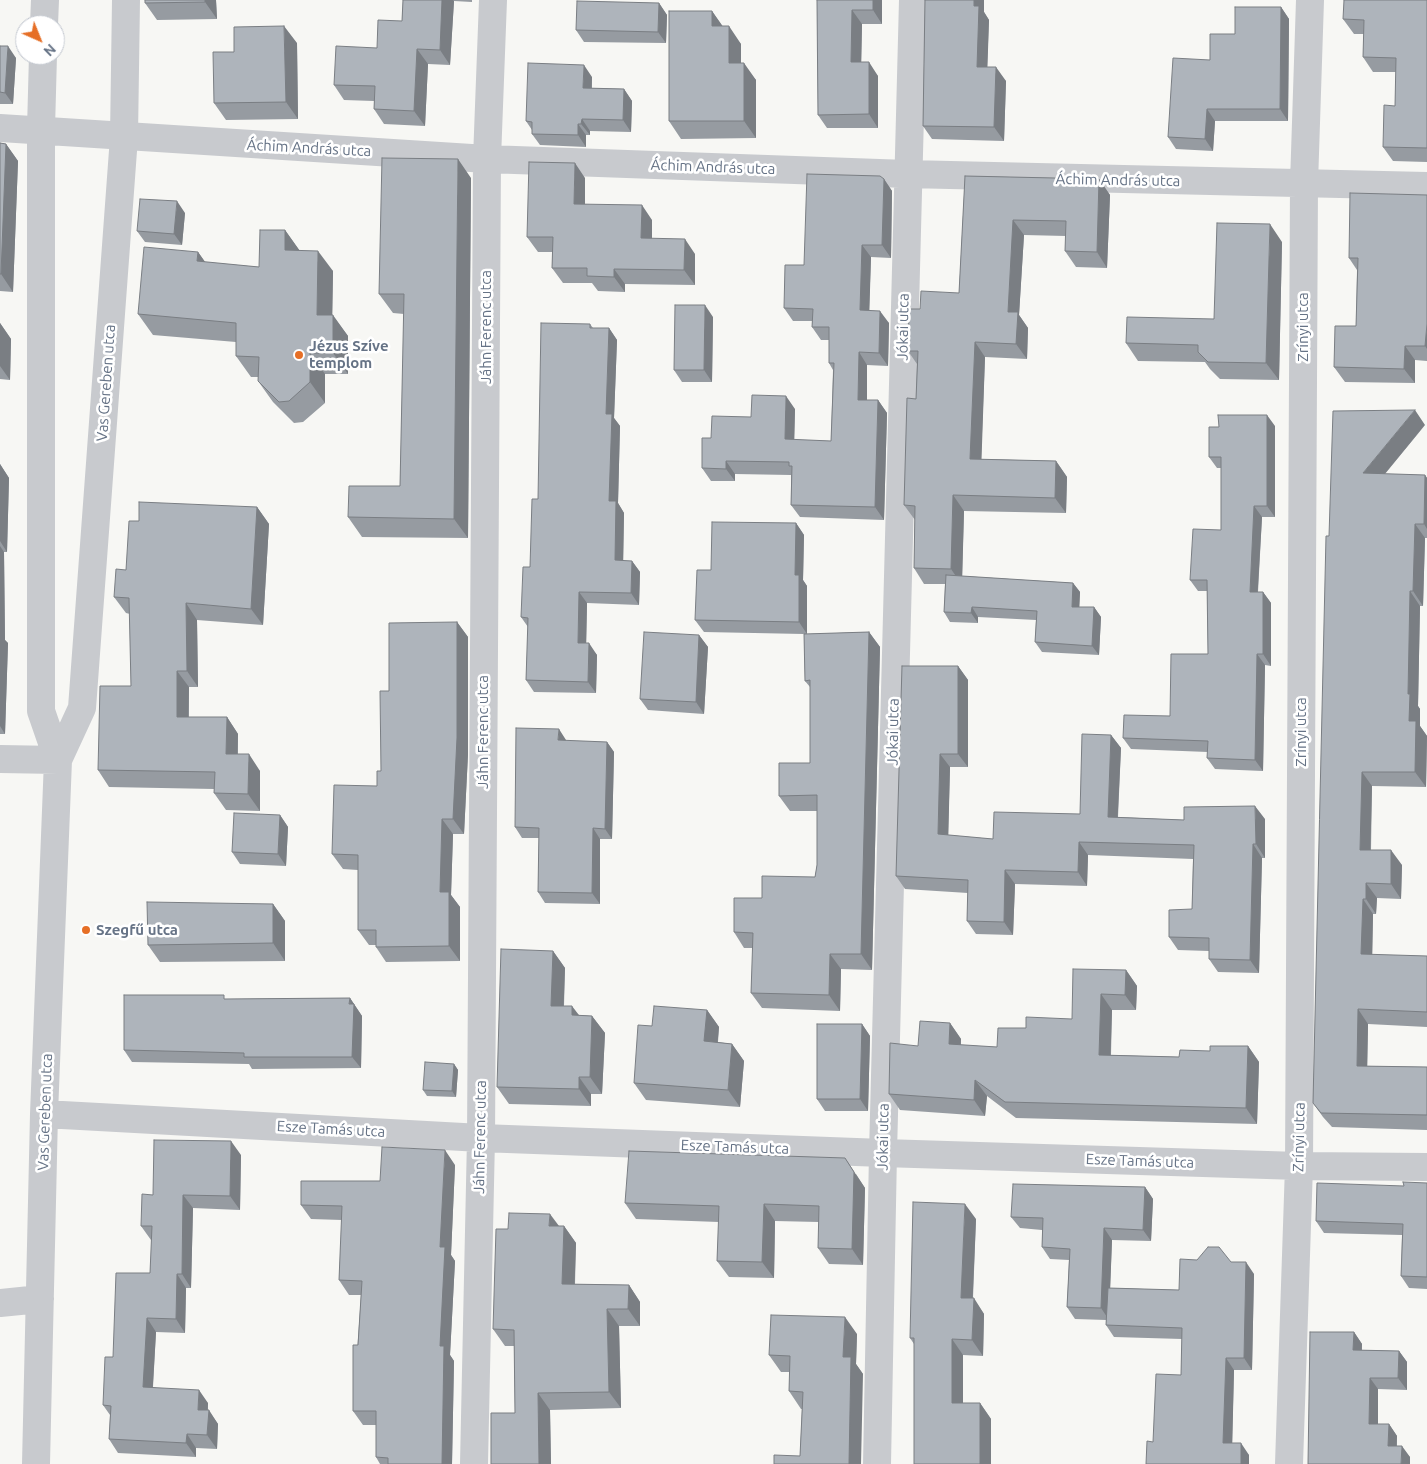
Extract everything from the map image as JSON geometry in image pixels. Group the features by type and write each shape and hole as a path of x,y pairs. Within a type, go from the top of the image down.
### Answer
{"street":[{"path":"44,15 45,0"},
{"name":"Vas Gereben utca","path":"58,760 82,708 124,137 126,0"},
{"name":"Jáhn Ferenc utca","path":"474,1464 481,1138 487,159 493,0"},
{"name":"Jókai utca","path":"877,1464 907,174 913,0"},
{"name":"Zrínyi utca","path":"1289,1464 1299,1166 1304,184 1310,0"},
{"name":"Vas Gereben utca","path":"36,1464 44,1114 58,760 41,711 41,129 43,65"},
{"name":"Áchim András utca","path":"0,128 41,129 124,137 487,159 907,174 1427,186"},
{"path":"0,759 58,760"},
{"name":"Esze Tamás utca","path":"44,1114 481,1138 1299,1166 1427,1166"},
{"path":"0,1303 40,1299"}],"building":[{"path":"145,0 205,0 205,2 145,3"},
{"path":"403,0 442,0 440,50 417,49 414,111 374,109 375,86 334,85 336,46 377,48 378,20 402,21"},
{"path":"817,0 873,0 873,10 852,10 851,62 869,62 869,114 818,115"},
{"path":"925,0 974,0 974,6 979,6 977,67 996,67 994,127 923,126"},
{"path":"1344,0 1427,0 1427,148 1383,147 1384,105 1395,106 1396,58 1363,57 1364,20 1343,19"},
{"path":"577,1 659,3 658,32 576,30"},
{"path":"1235,7 1281,7 1280,109 1207,109 1205,139 1168,137 1173,58 1210,60 1210,34 1235,34"},
{"path":"669,11 712,11 712,26 729,26 729,63 744,63 744,121 669,121"},
{"path":"284,26 286,102 214,103 213,52 234,52 234,27"},
{"path":"0,46 8,46 5,93 0,92"},
{"path":"528,63 584,65 583,88 624,89 623,120 582,119 581,124 578,124 578,135 532,134 532,122 526,121"},
{"path":"0,143 6,144 1,274 0,274"},
{"path":"382,158 458,159 454,519 348,517 349,486 400,486 404,294 379,294"},
{"path":"529,162 575,163 574,204 642,205 641,238 685,239 684,270 614,269 614,277 587,276 587,268 552,268 553,237 527,237"},
{"path":"807,174 880,176 884,179 882,245 862,245 860,310 880,311 879,353 859,352 858,400 878,400 875,507 791,505 792,466 789,466 789,462 726,461 726,469 702,468 702,438 711,438 712,416 751,417 752,395 786,396 785,439 831,441 834,363 829,363 829,327 812,327 813,309 784,308 785,265 804,265"},
{"path":"965,176 1099,179 1097,252 1065,251 1066,221 1013,220 1008,312 1018,312 1016,344 975,342 970,459 1056,461 1055,498 953,495 951,569 914,568 915,506 904,505 907,398 916,399 918,351 908,351 909,309 920,309 921,291 959,293"},
{"path":"1350,193 1427,195 1427,324 1425,346 1405,346 1404,369 1334,367 1335,326 1356,326 1358,258 1349,258"},
{"path":"140,199 177,201 174,234 137,231"},
{"path":"1217,223 1270,224 1266,363 1208,362 1198,352 1198,345 1126,343 1127,317 1214,319"},
{"path":"260,230 285,230 285,250 318,251 317,315 333,315 333,353 310,353 310,382 289,401 279,402 258,381 259,357 236,356 236,323 138,314 144,247 198,252 197,261 259,267"},
{"path":"675,305 705,305 704,370 674,370"},
{"path":"541,323 590,324 590,328 609,328 606,414 612,414 609,501 616,501 615,560 632,561 631,593 579,592 578,643 589,643 588,682 526,680 528,618 521,617 523,567 530,567 532,499 538,499"},
{"path":"1415,410 1363,473 1425,475 1424,524 1415,524 1413,591 1410,591 1408,694 1410,694 1409,721 1416,721 1415,772 1362,772 1360,850 1391,850 1391,884 1366,883 1366,899 1363,899 1361,954 1427,956 1427,1012 1358,1009 1357,1066 1427,1067 1427,1115 1321,1113 1313,1103 1326,536 1329,536 1333,411"},
{"path":"1218,415 1267,415 1267,506 1254,506 1250,592 1263,592 1263,654 1257,654 1255,760 1207,758 1208,741 1123,738 1124,715 1170,716 1171,654 1208,654 1207,580 1190,580 1193,529 1221,530 1221,457 1209,457 1209,427 1219,427"},
{"path":"139,502 257,507 251,609 186,603 187,671 177,671 177,717 227,717 226,754 249,754 248,794 214,793 215,772 98,770 100,686 131,686 129,598 114,597 116,569 126,570 129,521 139,521"},
{"path":"712,522 796,523 795,575 799,575 799,622 695,620 697,570 711,570"},
{"path":"946,575 1073,583 1072,607 1094,607 1092,646 1035,642 1037,611 972,607 971,613 944,612"},
{"path":"457,622 457,738 453,819 442,819 440,892 449,892 449,946 376,947 376,930 358,930 358,855 332,854 334,785 377,786 377,771 381,771 380,691 389,691 389,623"},
{"path":"644,632 699,635 696,702 640,699"},
{"path":"869,632 861,954 830,954 829,995 751,993 753,933 734,932 734,898 762,898 762,876 815,877 817,865 817,795 779,796 779,763 810,763 810,680 805,681 804,634"},
{"path":"902,666 958,666 958,754 940,754 938,834 993,839 994,812 1080,814 1082,734 1111,735 1108,817 1184,820 1184,807 1255,806 1256,844 1253,844 1250,960 1209,959 1209,938 1169,937 1169,910 1192,909 1194,845 1079,842 1078,872 1005,870 1004,922 967,921 968,880 896,876"},
{"path":"516,728 559,729 558,740 607,742 605,829 593,828 592,893 538,892 539,828 515,827"},
{"path":"234,813 280,815 278,854 232,852"},
{"path":"147,902 273,904 273,943 148,945"},
{"path":"501,949 553,951 551,1006 572,1006 572,1015 592,1016 590,1077 579,1077 579,1089 497,1087"},
{"path":"1073,969 1126,970 1125,995 1101,994 1099,1055 1179,1057 1180,1050 1210,1051 1210,1046 1248,1046 1246,1108 1005,1102 975,1080 974,1100 889,1094 890,1043 918,1046 920,1021 950,1023 949,1044 997,1047 998,1028 1026,1028 1026,1017 1072,1019"},
{"path":"124,995 224,995 224,999 350,998 349,1004 354,1004 352,1057 244,1057 244,1053 124,1050"},
{"path":"654,1006 707,1010 704,1041 732,1044 728,1090 634,1083 638,1025 652,1026"},
{"path":"817,1024 862,1024 860,1099 817,1099"},
{"path":"425,1062 454,1064 452,1091 423,1090"},
{"path":"154,1140 231,1141 230,1196 183,1195 182,1274 177,1274 176,1319 147,1318 143,1387 199,1390 198,1410 209,1410 207,1435 187,1434 186,1443 109,1439 111,1406 103,1405 105,1357 113,1357 116,1273 150,1273 152,1226 141,1226 142,1194 153,1195"},
{"path":"382,1147 445,1150 440,1247 445,1247 440,1346 444,1346 442,1464 388,1464 388,1458 376,1457 376,1411 353,1411 353,1345 358,1345 362,1281 339,1280 342,1206 301,1205 301,1181 380,1181"},
{"path":"629,1151 845,1158 854,1172 852,1249 818,1248 819,1206 764,1204 762,1262 717,1261 719,1206 625,1203"},
{"path":"1403,1182 1427,1183 1427,1277 1401,1276 1403,1224 1316,1221 1317,1183 1404,1186"},
{"path":"1013,1184 1145,1187 1143,1230 1104,1228 1101,1308 1067,1307 1070,1249 1042,1247 1043,1218 1011,1217"},
{"path":"913,1202 965,1204 961,1298 974,1298 972,1340 952,1339 952,1403 980,1403 980,1464 914,1464 914,1338 910,1338"},
{"path":"509,1213 550,1214 549,1226 564,1226 562,1284 629,1285 628,1309 607,1309 609,1392 538,1393 539,1464 491,1464 491,1413 515,1413 514,1330 493,1329 496,1229 508,1229"},
{"path":"1208,1247 1219,1247 1231,1262 1246,1262 1244,1358 1226,1358 1223,1443 1241,1443 1241,1464 1146,1464 1147,1441 1153,1442 1156,1374 1181,1375 1182,1328 1106,1325 1108,1288 1179,1290 1180,1259 1197,1260"},
{"path":"771,1315 845,1317 843,1357 851,1357 849,1464 774,1464 774,1455 800,1456 803,1392 789,1391 790,1356 769,1355"},
{"path":"1310,1332 1354,1332 1353,1350 1399,1351 1398,1378 1370,1378 1369,1424 1389,1424 1388,1446 1402,1446 1401,1464 1308,1464"}],"place":[{"name":"Jézus Szíve templom","path":"299,355"},
{"name":"Szegfű utca","path":"86,930"}]}
